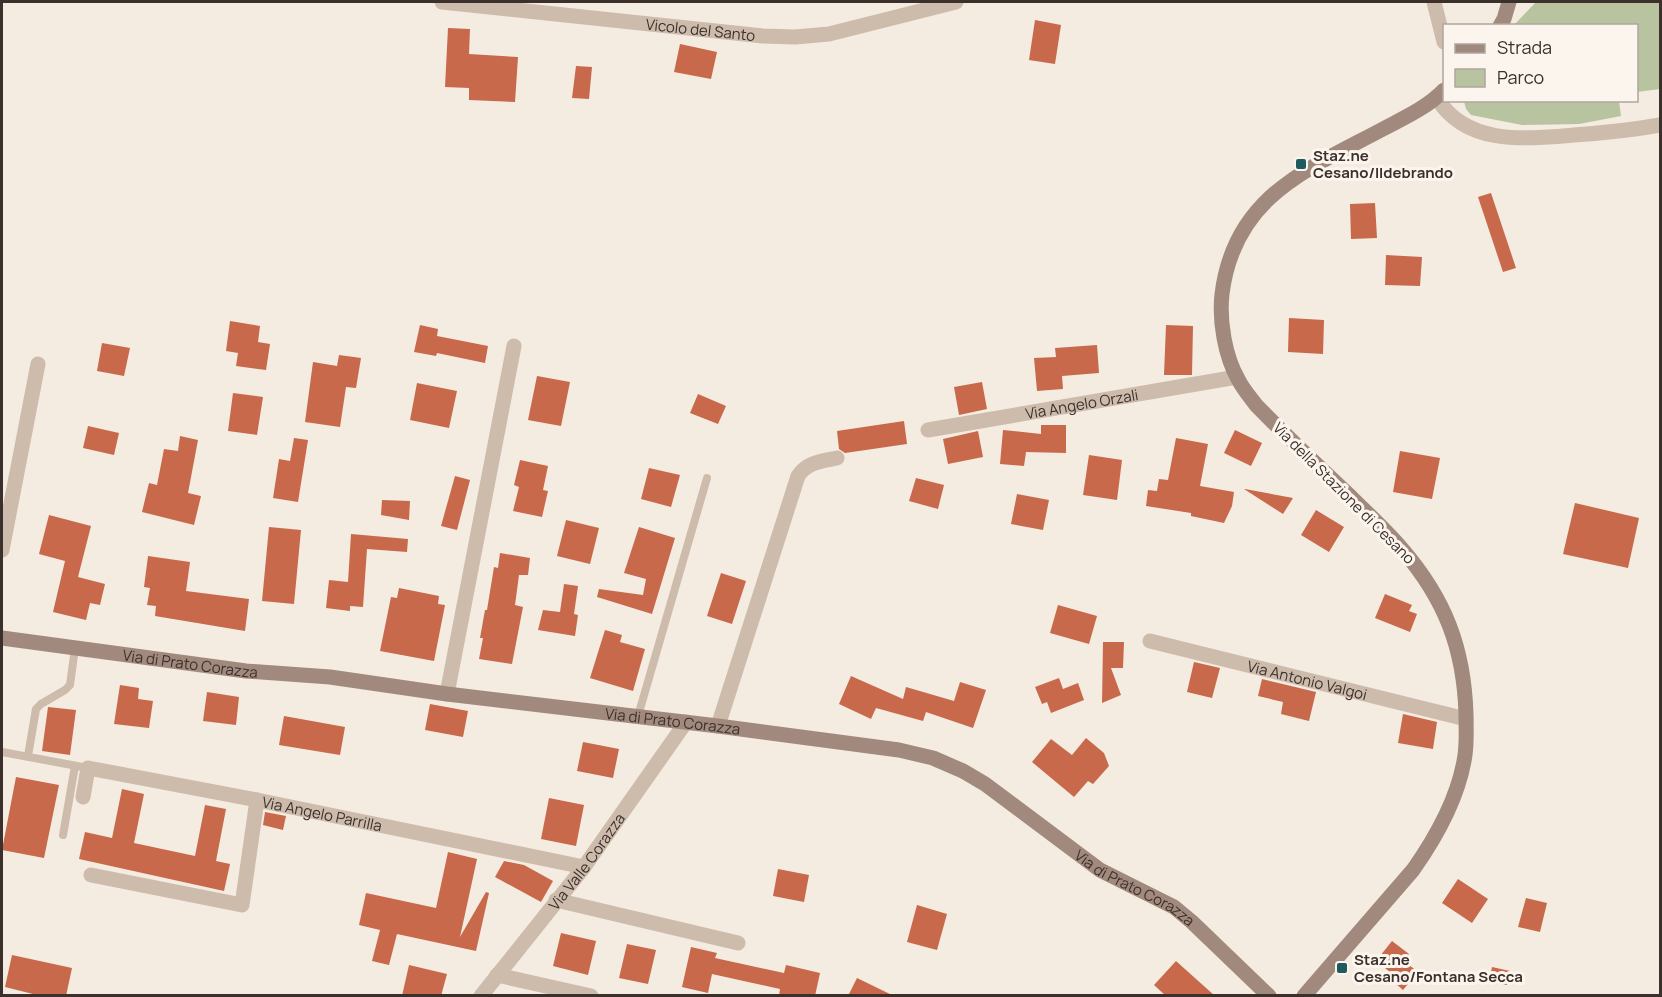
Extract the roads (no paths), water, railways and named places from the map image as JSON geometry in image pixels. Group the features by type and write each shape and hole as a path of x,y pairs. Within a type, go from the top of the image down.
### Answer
{"street":[{"name":"Vicolo del Santo","path":"442,2 740,33 807,37 840,32 956,2"},
{"path":"1434,2 1443,38"},
{"path":"1501,24 1509,2"},
{"name":"Via della Stazione di Cesano","path":"1304,996 1409,874 1429,848 1448,810 1462,770 1466,743 1464,676 1456,644 1440,605 1417,567 1384,530 1256,405 1237,377 1227,348 1221,302 1227,264 1236,243 1252,216 1268,199 1287,183 1324,160 1402,119 1441,94"},
{"path":"1444,102 1448,113 1459,122 1472,129 1498,136 1541,138 1660,125"},
{"path":"447,694 514,345"},
{"path":"2,550 38,364"},
{"name":"Via Angelo Orzali","path":"928,430 1237,377"},
{"path":"718,726 798,476 812,463 837,458"},
{"name":"Via di Prato Corazza","path":"2,638 246,671 330,678 718,726 899,750 933,758 985,784 1100,870 1173,907 1192,922 1269,996"},
{"name":"Via Antonio Valgoi","path":"1150,641 1466,719"},
{"name":"Via Valle Corazza","path":"481,996 584,867 686,722"},
{"path":"81,767 83,797"},
{"name":"Via Angelo Parrilla","path":"81,767 257,800 584,867"},
{"path":"91,875 242,905 257,800"},
{"path":"556,900 738,943"},
{"path":"497,975 591,996"}],"lane":[{"path":"638,716 706,478"},
{"path":"28,756 36,709 70,685 75,648"},
{"path":"2,752 81,767 63,835"}],"place":[{"name":"Staz.ne Cesano/Ildebrando","path":"1301,164"},
{"name":"Staz.ne Cesano/Fontana Secca","path":"1342,968"}]}
